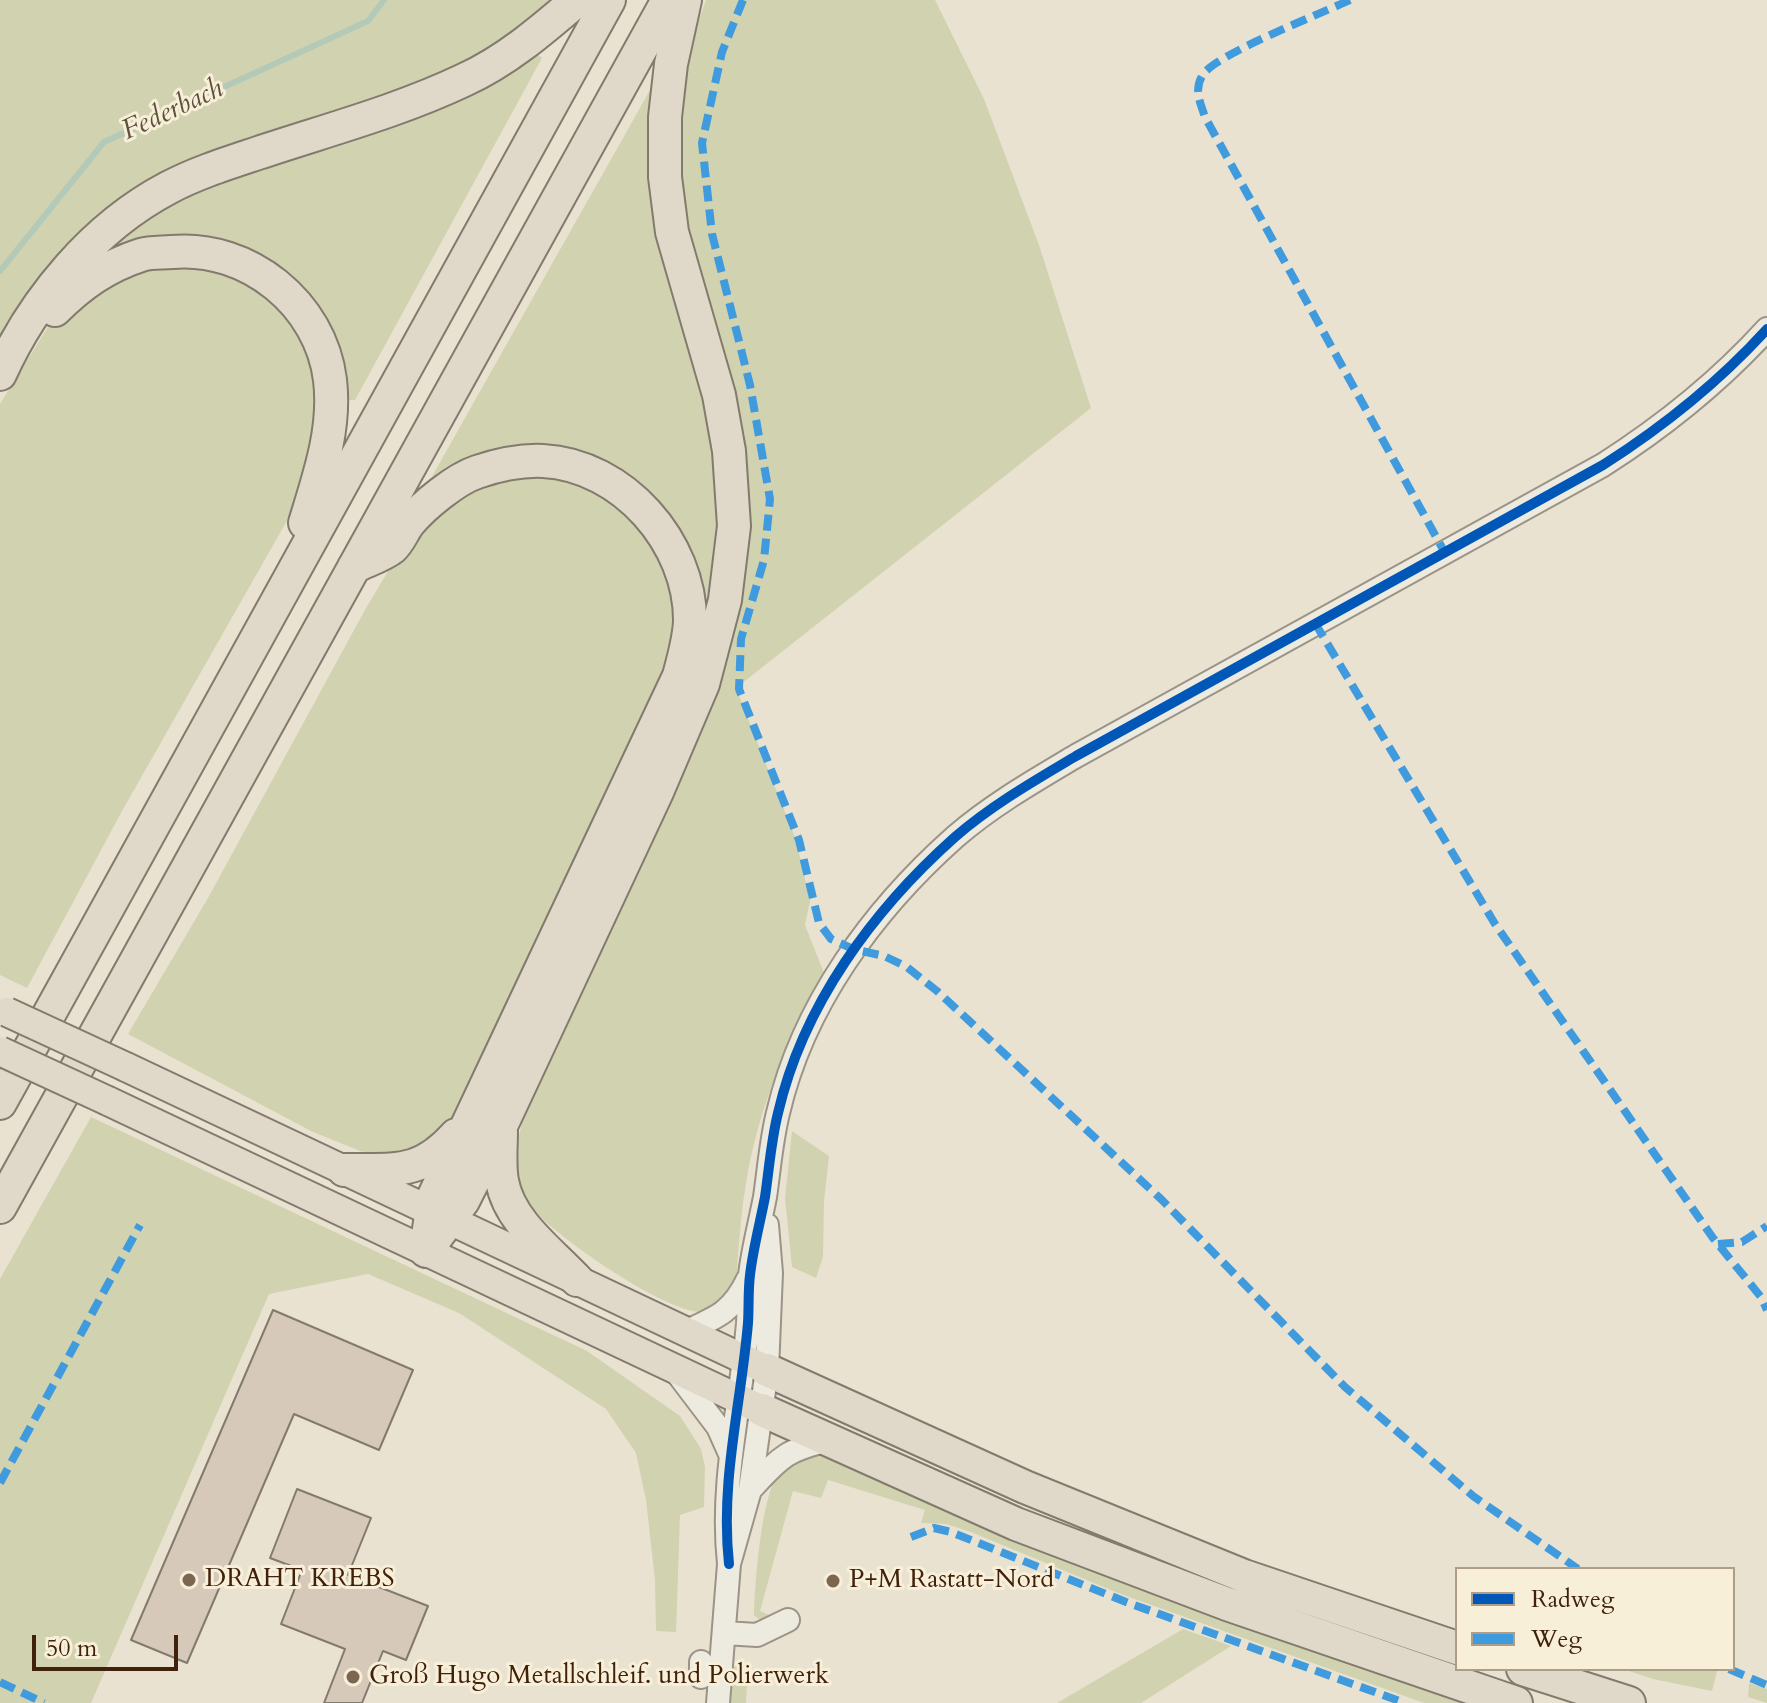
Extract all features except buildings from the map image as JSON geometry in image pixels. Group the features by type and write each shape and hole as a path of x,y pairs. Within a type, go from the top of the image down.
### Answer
{"highway":[{"path":"0,376 36,308 72,264 120,219 168,188 230,162 422,98 466,80 519,48 577,0"},
{"path":"0,1103 609,0"},
{"path":"0,1207 668,0"},
{"path":"344,1170 409,1168 429,1161 487,1120 663,779 703,684 725,600 734,526 729,451 719,395 672,232 665,177 665,117 671,64 685,0"},
{"path":"0,376 43,322 75,290 104,270 145,254 187,251 224,257 254,270 285,292 308,317 322,346 330,379 332,422 317,486 285,586"},
{"path":"354,567 393,548 410,522 433,500 473,473 510,463 544,461 577,467 615,486 646,510 670,542 685,585 690,621 679,676 487,1120 463,1201 440,1216 426,1251"},
{"path":"487,1120 508,1201 517,1217 577,1280"},
{"path":"755,1364 1025,1487 1244,1576 1455,1647"},
{"path":"749,1404 1016,1524 1227,1604 1516,1703"},
{"path":"1529,1671 1629,1703"}],"main road":[{"path":"3,1010 755,1364"},
{"path":"0,1051 749,1404"}],"street":[{"path":"755,1364 750,1274 778,1113 799,1050 827,989 883,910 955,837 1014,793 1603,465 1654,432 1697,398 1738,361 1767,329"},
{"path":"718,1703 729,1564 750,1490 749,1404 771,1273 764,1200"},
{"path":"687,1331 718,1318 730,1308 750,1274"},
{"path":"674,1368 718,1427 730,1455"},
{"path":"729,1564 716,1515 730,1455 749,1404"},
{"path":"750,1490 782,1457 798,1447 829,1440"},
{"path":"724,1633 757,1635 788,1620"}],"green space":[{"path":"0,0 557,0 516,35 440,76 209,158 0,345"},
{"path":"706,0 935,0 984,99 1039,245 1091,408 736,688 796,840 810,901 805,925 824,973 787,1048 758,1128 745,1192 735,1282 727,1296 712,1309 693,1311 642,1289 583,1252 558,1232 526,1201 518,1181 516,1160 523,1119 686,767 717,679 736,603 680,217 679,75"},
{"path":"533,51 542,58 355,400 343,400 251,256 89,266 156,206"},
{"path":"658,76 719,462 718,564 706,613 698,567 679,528 661,504 639,484 616,467 590,454 562,446 533,444 503,448 474,457 430,480"},
{"path":"147,263 210,263 266,292 303,334 321,381 309,482 122,811 27,988 0,975 0,404 51,322"},
{"path":"524,470 595,484 653,533 680,603 666,683 451,1124 432,1145 388,1157 360,1151 311,1131 128,1034 208,898 366,608 405,543 446,499"},
{"path":"91,1117 587,1351 680,1416 701,1449 705,1467 704,1507 680,1515 676,1632 656,1631 655,1580 646,1500 636,1453 606,1409 459,1313 368,1274 269,1294 91,1703 0,1703 0,1279"},
{"path":"792,1131 829,1156 823,1257 816,1278 792,1267 785,1198"},
{"path":"818,1455 1476,1703 1424,1703 1118,1593 971,1532 946,1524 921,1523 925,1510 828,1480 821,1498 793,1491 760,1611 771,1616 762,1622 754,1615 758,1560 769,1494 783,1467 799,1458"},
{"path":"1183,1629 1231,1646 1141,1703 1057,1703"},
{"path":"748,1665 746,1703 729,1703 732,1667"},
{"path":"1629,1671 1717,1671 1712,1691"},
{"path":"1749,1683 1767,1689 1767,1703 1748,1697"}],"waterway":[{"name":"Federbach","path":"0,271 104,142 368,21 384,0"}],"marked path":[{"path":"743,0 722,52 702,143 712,234 750,385 770,499 764,560 741,639 739,689 799,840 819,923 831,939 907,967 937,991 1161,1199 1345,1387 1473,1496 1575,1567"},
{"path":"1350,0 1270,35 1210,67 1198,86 1199,96 1205,117 1445,553"},
{"path":"1315,623 1495,924 1713,1238 1761,1297 1767,1310"},
{"path":"0,1483 140,1225"},
{"path":"1718,1244 1742,1242 1767,1226"},
{"path":"911,1537 934,1528 951,1532 1126,1602 1405,1703"},
{"path":"1734,1671 1767,1685"},
{"path":"0,1682 44,1703"}],"cycle path":[{"path":"729,1564 729,1473 745,1353 750,1275 778,1113 789,1073 823,997 845,962 896,896 955,837 1029,784 1603,465 1690,403 1767,329"}],"place":[{"name":"DRAHT KREBS","path":"189,1580"},
{"name":"P+M Rastatt-Nord","path":"833,1581"},
{"name":"Groß Hugo Metallschleif. und Polierwerk","path":"353,1677"}]}
